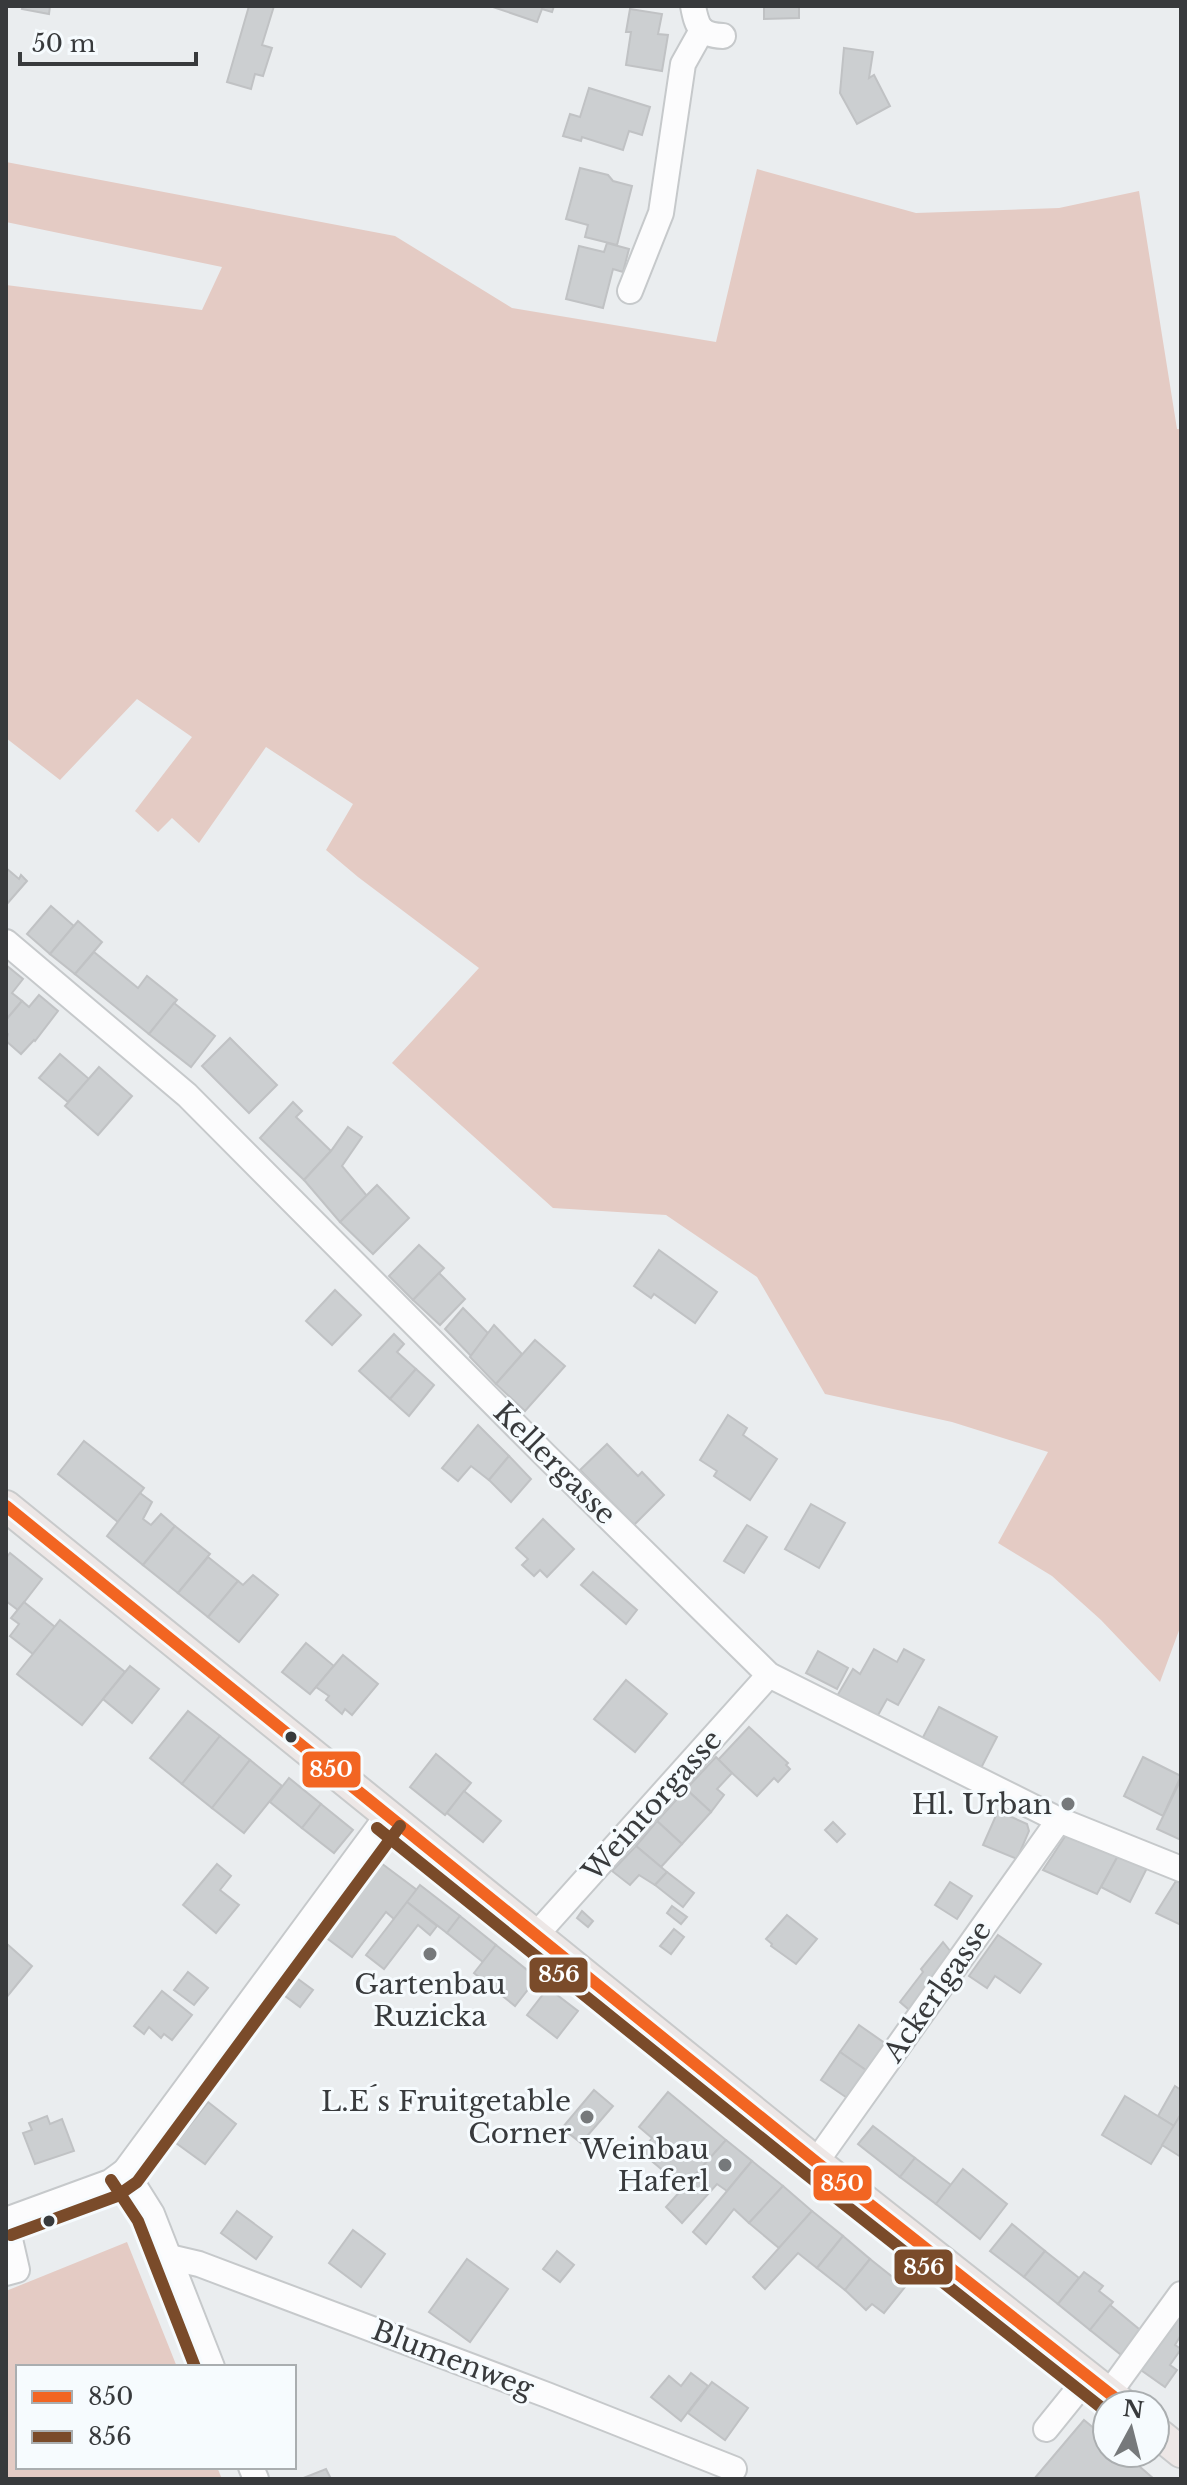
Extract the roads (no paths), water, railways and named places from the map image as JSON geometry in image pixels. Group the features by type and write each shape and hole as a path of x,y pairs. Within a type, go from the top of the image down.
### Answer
{"main road":[{"path":"6,1506 816,2162 1103,2389"}],"street":[{"path":"630,291 661,213 683,64 712,33 693,6"},
{"name":"Kellergasse","path":"6,942 187,1095 769,1675 1059,1820 1181,1869"},
{"name":"Weintorgasse","path":"536,1935 769,1675"},
{"path":"6,2273 17,2270 6,2221 110,2182 125,2171 387,1816"},
{"name":"Ackerlgasse","path":"816,2162 1059,1820"},
{"path":"125,2171 152,2214 211,2365"},
{"name":"Blumenweg","path":"169,2257 214,2269 734,2469"},
{"path":"1109,2389 1181,2294"},
{"path":"1046,2429 1091,2402"}],"place":[{"name":"Hl. Urban","path":"1068,1804"},
{"name":"Gartenbau Ruzicka","path":"430,1954"},
{"name":"L.E´s Fruitgetable Corner","path":"587,2117"},
{"name":"Weinbau Haferl","path":"725,2165"}]}
